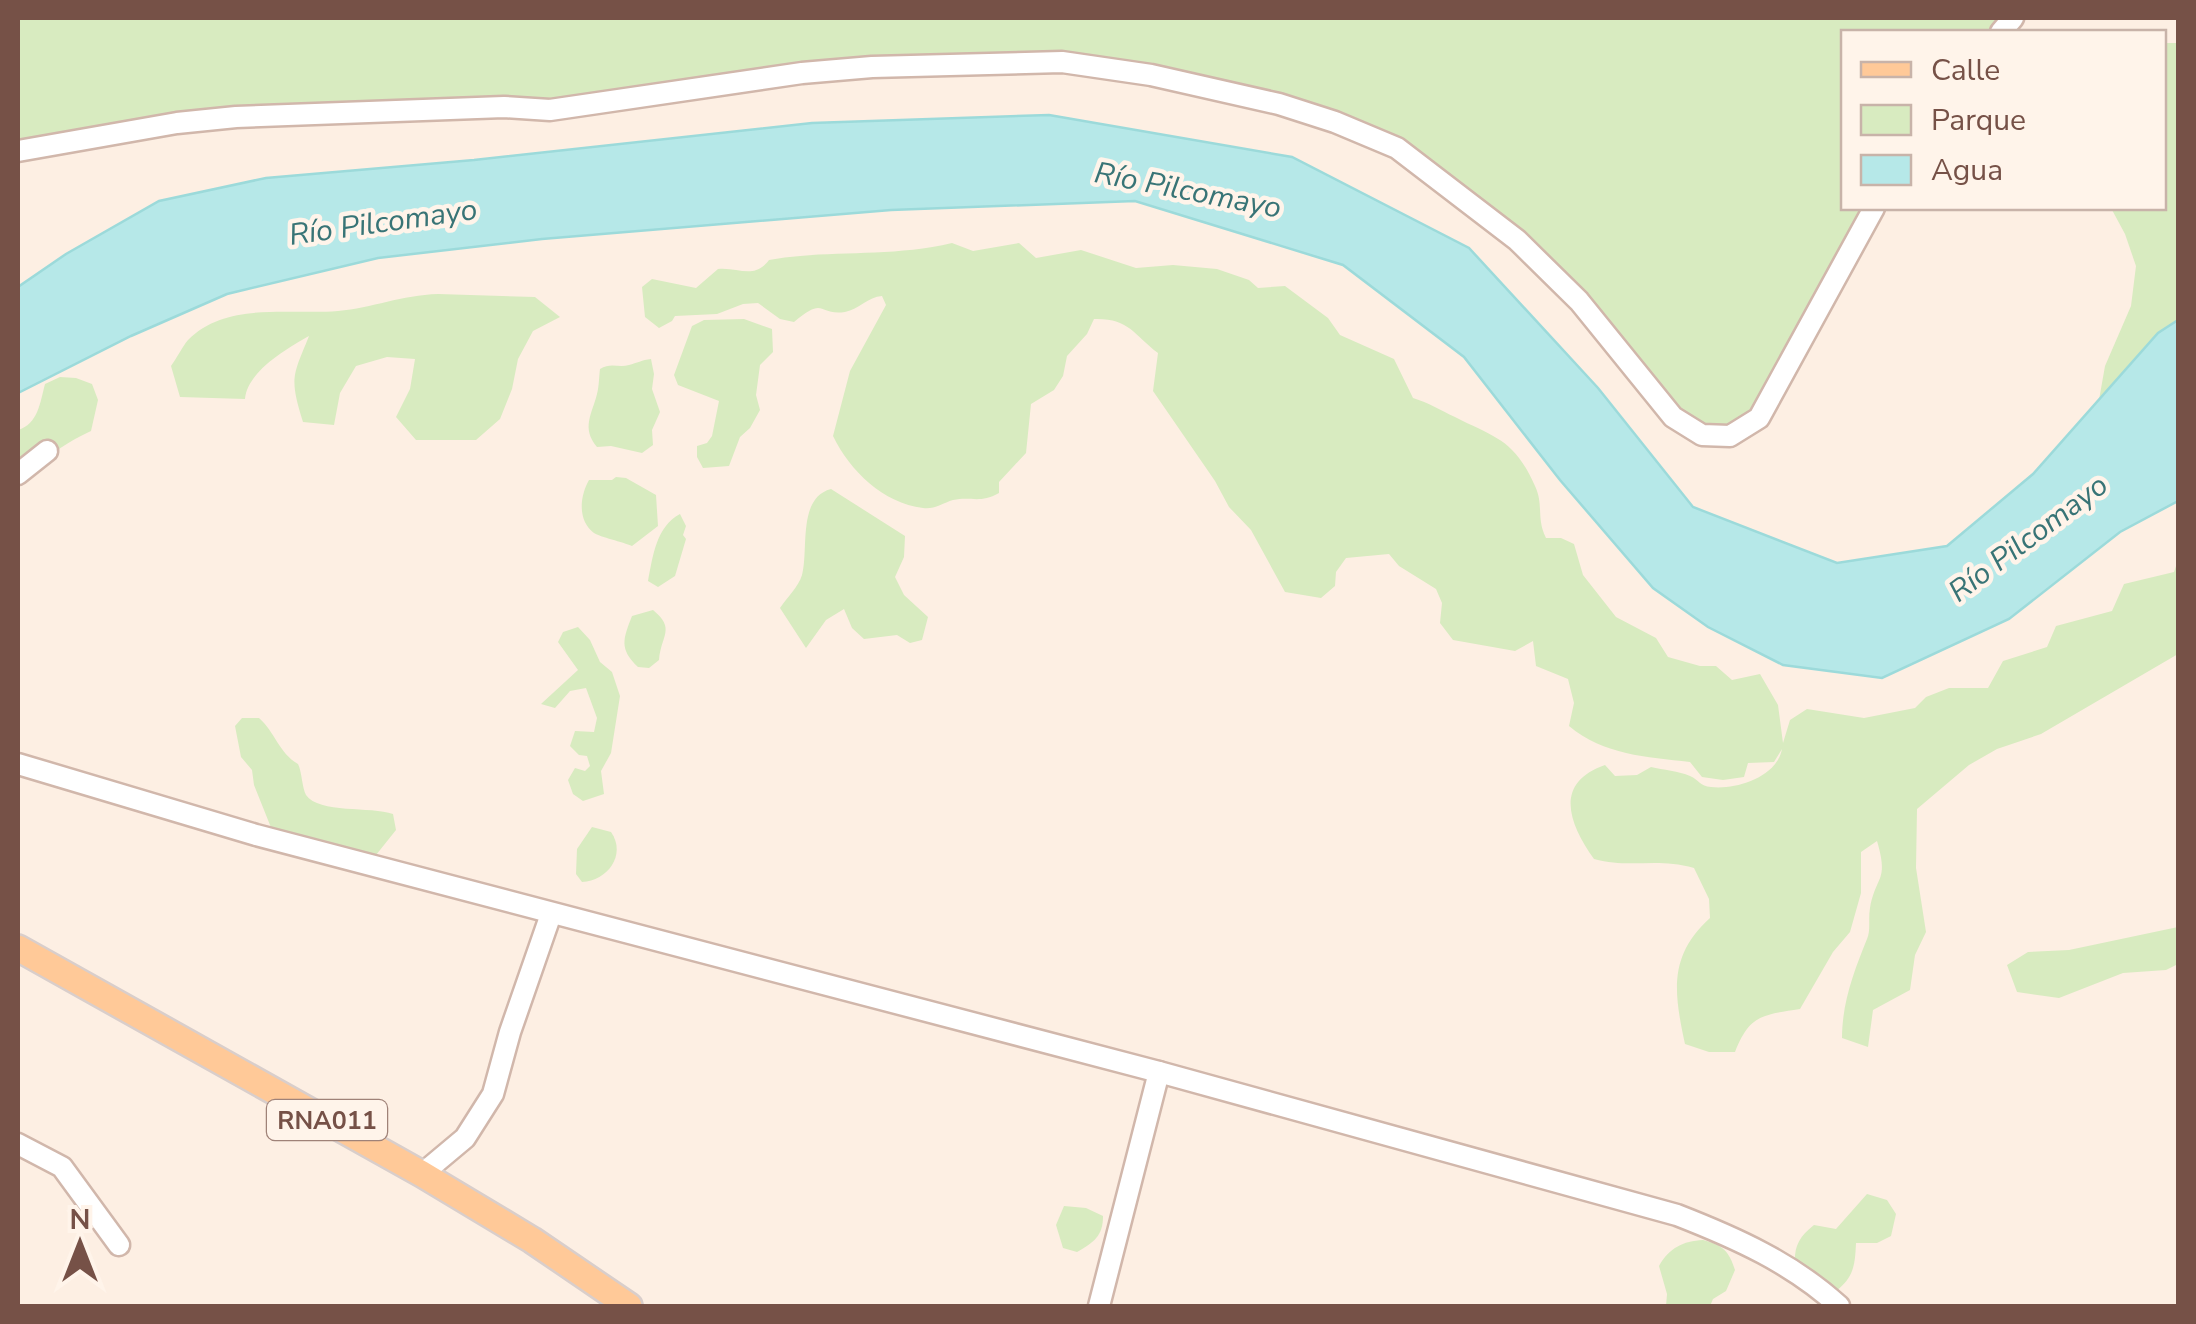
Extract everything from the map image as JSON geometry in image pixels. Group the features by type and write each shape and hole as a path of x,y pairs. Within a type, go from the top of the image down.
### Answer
{"main road":[{"name":"RNA011","path":"18,948 422,1174 532,1240 629,1306"}],"street":[{"path":"18,151 236,116 504,107 550,110 802,73 872,67 1062,62 1151,74 1279,104 1398,148 1517,240 1579,301 1673,416 1702,435 1730,436 1759,418 1873,210"},
{"path":"18,474 47,451"},
{"path":"18,764 256,835 1159,1072 1677,1215 1756,1248 1790,1267 1839,1306"},
{"path":"422,1174 465,1138 493,1094 551,914"},
{"path":"1099,1306 1159,1072"},
{"path":"18,1144 62,1167 119,1245"}],"green space":[{"path":"18,18 2013,18 2003,30 1841,30 1841,210 1874,210 1759,418 1702,435 1579,301 1397,148 1151,75 954,66 550,110 315,112 18,151"},
{"path":"2166,43 2178,43 2178,320 2158,333 2099,400 2105,366 2131,306 2136,266 2112,210 2166,210"},
{"path":"952,243 973,251 1019,243 1036,258 1081,250 1136,268 1173,265 1217,269 1249,280 1258,288 1285,286 1328,318 1340,335 1394,359 1413,398 1493,436 1511,449 1535,486 1546,538 1561,538 1574,544 1583,575 1616,617 1656,638 1668,657 1716,666 1732,680 1760,674 1778,705 1783,743 1790,720 1807,709 1864,718 1915,708 1926,697 1949,688 1988,688 2003,661 2047,647 2056,626 2112,611 2124,584 2174,572 2178,560 2178,654 2041,734 1997,749 1969,765 1917,809 1916,868 1926,932 1915,955 1910,990 1873,1010 1868,1047 1842,1038 1850,987 1868,936 1870,908 1882,872 1877,841 1861,852 1861,893 1850,932 1833,952 1800,1009 1752,1023 1735,1052 1709,1052 1685,1044 1678,1008 1678,976 1687,947 1710,918 1709,899 1694,868 1594,859 1573,819 1572,793 1578,782 1605,765 1615,776 1637,775 1651,767 1686,774 1707,786 1732,786 1764,774 1779,759 1782,749 1774,762 1748,763 1744,777 1723,780 1702,777 1690,762 1626,753 1596,743 1569,726 1574,703 1568,679 1536,666 1533,641 1515,651 1453,640 1440,623 1442,603 1436,589 1399,566 1389,554 1346,558 1336,572 1335,586 1321,598 1285,592 1251,530 1229,507 1153,391 1158,353 1130,328 1115,321 1094,319 1087,334 1067,356 1063,376 1054,390 1031,404 1026,453 999,482 999,493 927,508 894,500 869,483 833,436 850,371 886,305 882,296 845,312 817,308 794,322 780,319 758,303 717,314 675,316 659,328 645,317 642,287 652,279 696,288 718,269 758,270 769,260"},
{"path":"438,294 535,297 560,317 533,331 518,359 500,419 476,440 416,440 396,417 410,389 415,359 387,357 356,366 340,393 334,425 303,422 295,377 309,336 260,371 245,399 180,397 171,366 188,340 221,320 259,312 338,311"},
{"path":"744,319 772,329 773,352 760,365 756,395 760,410 740,437 729,466 703,468 697,446 707,443 712,436 719,401 678,385 674,375 692,326 704,320"},
{"path":"651,359 652,389 660,412 652,430 653,445 642,453 597,447 589,427 600,369"},
{"path":"60,377 92,384 98,400 91,431 51,455 18,487 18,430 34,418 45,384"},
{"path":"626,478 656,495 658,526 632,546 594,533 583,515 582,500 589,480"},
{"path":"831,489 905,536 904,557 895,577 904,595 928,617 922,640 910,643 897,635 864,639 852,628 844,609 826,620 806,648 780,608 802,575 806,526 813,503"},
{"path":"680,514 686,526 686,539 675,576 658,587 648,581 654,552 666,526"},
{"path":"653,610 666,628 659,660 649,668 638,667 625,649 626,631 632,616"},
{"path":"578,627 590,640 600,662 612,672 620,696 611,753 601,771 604,794 583,801 573,794 568,780 575,768 585,771 590,766 587,756 579,755 570,746 575,731 594,732 597,718 586,688 570,691 555,708 541,704 578,670 558,642 563,632"},
{"path":"242,718 259,718 298,764 306,795 313,801 393,814 396,830 376,855 360,857 272,830 252,770 241,757 235,726"},
{"path":"592,827 611,832 617,849 606,872 582,882 576,874 577,849"},
{"path":"2178,927 2178,964 2166,970 2123,973 2059,998 2017,992 2007,965 2028,952 2069,950"},
{"path":"1867,1194 1887,1200 1896,1214 1891,1236 1877,1243 1856,1243 1852,1270 1836,1291 1796,1275 1795,1253 1803,1236 1814,1225 1836,1229"},
{"path":"1064,1206 1086,1208 1103,1216 1096,1238 1077,1252 1063,1248 1056,1225"},
{"path":"1703,1240 1720,1247 1730,1258 1735,1270 1726,1291 1713,1299 1710,1306 1666,1306 1667,1294 1659,1266 1677,1247"}],"water":[{"name":"Río Pilcomayo","path":"1049,115 1292,157 1469,248 1598,388 1693,507 1837,563 1947,546 2033,474 2158,333 2178,320 2178,501 2120,532 2009,619 1882,678 1783,665 1708,627 1653,588 1560,480 1464,357 1343,265 1135,201 891,210 542,239 378,258 227,294 131,336 18,393 18,287 66,254 159,201 266,178 812,123"}]}
